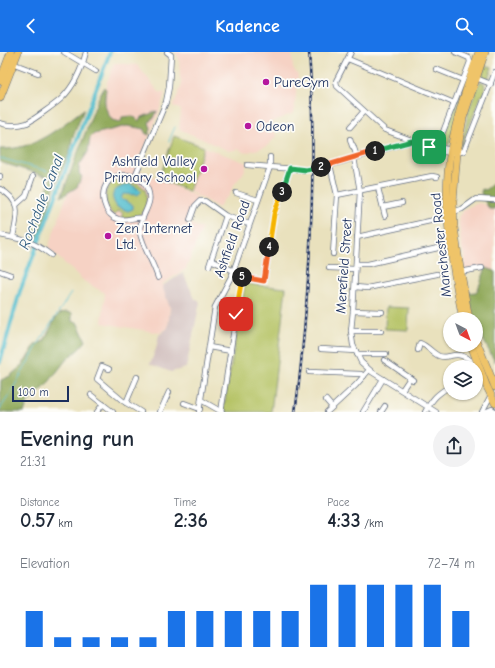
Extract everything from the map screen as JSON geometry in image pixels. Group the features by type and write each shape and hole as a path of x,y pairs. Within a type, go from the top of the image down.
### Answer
{"highway":[{"path":"0,98 11,62 11,52"},
{"path":"0,80 18,52"},
{"name":"Manchester Road","path":"469,312 460,272 447,191 462,100 479,52"},
{"name":"Manchester Road","path":"453,152 485,52"},
{"name":"Manchester Road","path":"450,212 453,258 462,312"},
{"path":"474,352 495,403"},
{"path":"481,352 495,387"}],"street":[{"path":"64,52 96,71"},
{"path":"0,122 7,126 26,123 61,98 72,84 83,63 86,52"},
{"path":"135,176 166,102 169,90 171,55 167,52"},
{"path":"351,52 336,81 337,86 385,130 436,150 453,152 464,151 495,72"},
{"path":"436,150 470,62 469,58 455,52"},
{"path":"348,59 454,103"},
{"path":"11,62 38,73"},
{"path":"436,69 463,80"},
{"path":"476,78 491,84"},
{"path":"350,127 364,111"},
{"name":"Merefield Street","path":"350,139 352,146 353,145 360,191 351,331 353,345 360,362 369,370 436,412"},
{"path":"247,165 306,170 330,165 412,141"},
{"name":"Ashfield Road","path":"199,411 215,307 233,273 270,167 270,157"},
{"path":"330,165 337,195 333,254"},
{"path":"211,260 242,277 264,281 274,214 290,168"},
{"path":"142,218 138,217 124,221 108,212 104,203 104,192 109,182 124,175 135,176 146,186 150,196 150,204 142,218 140,232 158,278"},
{"path":"16,205 26,196 33,176"},
{"path":"337,195 432,176 437,177"},
{"path":"378,188 385,216"},
{"path":"0,189 9,194 16,205 18,214 13,237"},
{"path":"236,193 258,200"},
{"path":"450,212 462,208 476,199 495,200"},
{"path":"190,220 195,206 200,201 205,201 226,216 249,224"},
{"path":"383,207 402,203"},
{"path":"209,266 226,216"},
{"path":"357,237 439,219"},
{"path":"0,235 24,239 51,255"},
{"path":"329,268 368,264 438,248"},
{"path":"460,272 482,268"},
{"path":"0,271 11,275"},
{"path":"355,287 367,288 437,274"},
{"path":"201,400 221,412 242,277"},
{"path":"353,310 382,312"},
{"path":"351,331 381,331"},
{"path":"418,350 420,342 437,355 442,356 456,354 465,356 470,360"},
{"path":"209,347 230,351"},
{"path":"321,349 386,354"},
{"path":"384,360 411,379 402,390"},
{"path":"109,369 102,366 97,379 126,403 141,412"},
{"path":"326,412 356,385 369,370"},
{"path":"309,372 362,374 364,376"},
{"path":"126,403 137,377"},
{"path":"363,412 383,379"},
{"path":"424,412 436,395 443,390"},
{"path":"160,412 169,392"},
{"path":"91,395 113,412"},
{"path":"483,412 491,395"},
{"path":"326,400 332,407"},
{"path":"184,403 199,411"},
{"path":"483,412 495,403"},
{"path":"97,412 103,404"},
{"path":"381,412 385,406"},
{"path":"483,412 492,409 495,411"}],"shaded area":[{"path":"175,52 292,52 293,68 298,75 294,113 271,122 276,136 268,146 245,153 239,149 229,151 179,129 181,110 173,106 182,84 179,59"},
{"path":"114,63 137,65 159,92 165,93 158,115 136,169 198,197 187,222 202,229 186,269 162,284 170,308 168,328 160,333 102,323 105,293 85,282 48,248"},
{"name":"Ashfield Valley Primary School","path":"174,136 247,163 244,172 234,185 229,196 222,201 219,208 189,191 159,179"},
{"path":"479,203 495,208 494,272 485,267 464,270 464,256 461,245 458,217 466,208"},
{"path":"183,273 195,299 200,302 186,368 171,372 150,364 156,349 159,335 168,328 170,308 162,286"}],"green space":[{"path":"484,63 486,64 485,67 492,67 489,77 486,79 482,77"},
{"path":"480,81 484,83 486,90 484,95 481,96 463,142 464,143 461,146 469,109"},
{"path":"464,85 465,86 449,144 446,145 446,139 443,137"},
{"path":"104,87 106,89 106,109 112,120 121,122 122,117 129,116 139,121 140,118 157,111 154,118 152,118 149,123 151,128 149,135 145,133 145,129 127,126 94,134 90,138 88,152 79,166 79,173 82,177 77,187 61,197 98,99"},
{"path":"84,109 72,139 70,152 54,187 47,213 35,243 30,239 51,178 0,162 0,149 24,146 35,142 55,131"},
{"path":"174,136 204,147 189,191 159,179"},
{"path":"121,178 133,183 138,183 145,189 146,205 140,215 136,217 123,219 121,216 123,214 121,212 117,211 116,214 113,215 109,210 105,199 105,194 107,189 114,181"},
{"path":"495,182 495,209 489,209 481,193 482,189 485,190"},
{"path":"486,268 495,271 495,362 483,339 483,312 472,312 468,293 476,292"},
{"path":"245,284 286,288 271,412 223,412"},
{"path":"386,307 409,308 408,330 385,329"},
{"path":"65,312 72,313 72,321 77,322 86,341 66,360 45,387 28,402 24,412 0,412 1,380 10,376 19,368 35,345 44,341 59,314"}],"water":[{"path":"130,184 142,191 138,195 123,194 121,199 133,205 133,209 128,211 117,207 114,202 113,194 117,189"}],"waterway":[{"name":"Rochdale Canal","path":"0,362 20,291 110,52"},
{"path":"169,141 175,127"},
{"path":"0,158 47,171"},
{"path":"0,409 43,336 71,293"}],"railway":[{"path":"295,412 303,339 311,233 313,143 309,52"}],"place":[{"name":"PureGym","path":"266,82"},
{"name":"Odeon","path":"248,126"},
{"name":"Ashfield Valley Primary School","path":"204,169"},
{"name":"Zen Internet Ltd.","path":"108,236"}],"route":[{"path":"236,314 242,277 264,281 274,214 290,168 306,170 330,165 412,141 429,147"}]}
